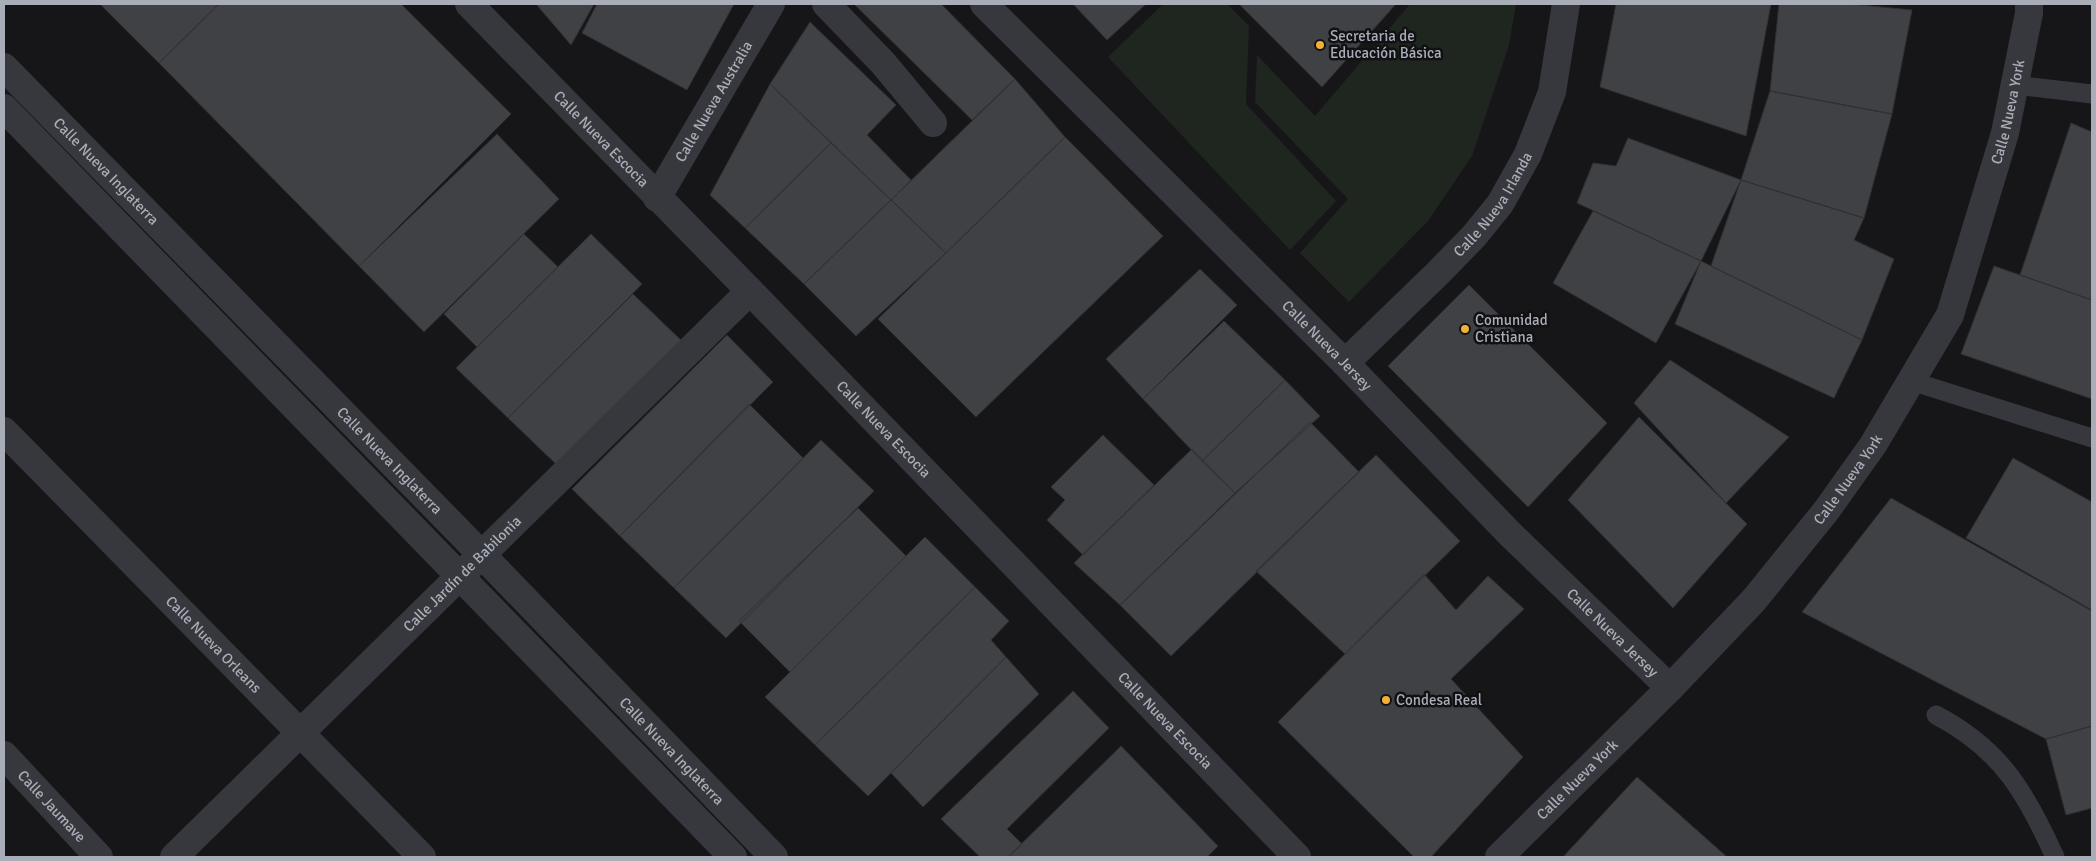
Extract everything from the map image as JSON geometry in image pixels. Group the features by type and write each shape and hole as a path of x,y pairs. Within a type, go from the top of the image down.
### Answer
{"street":[{"name":"Calle Nueva Escocia","path":"468,4 750,291 1297,857"},
{"name":"Calle Nueva Australia","path":"657,198 771,4"},
{"path":"826,4 883,63 933,123"},
{"name":"Calle Nueva Jersey","path":"984,4 1345,363 1511,535 1670,688"},
{"name":"Calle Nueva Irlanda","path":"1345,363 1444,267 1474,236 1500,204 1528,154 1552,92 1566,4"},
{"name":"Calle Nueva York","path":"1498,857 1670,688 1754,600 1826,511 1873,444 1950,315 2005,133 2029,4"},
{"name":"Calle Nueva Inglaterra","path":"4,67 481,554 774,857"},
{"name":"Calle Nueva Inglaterra","path":"4,108 733,857"},
{"name":"Calle Jardín de Babilonia","path":"174,857 750,291"},
{"name":"Calle Nueva Orleans","path":"4,431 422,857"},
{"name":"Calle Jaumave","path":"8,766 100,857"}],"lane":[{"path":"2015,85 2092,94"},
{"path":"1911,381 2092,438"},
{"path":"1936,715 1957,726 1983,746 2012,776 2034,809 2055,857"}],"shaded area":[{"path":"1163,4 1227,4 1249,26 1246,104 1336,201 1290,250 1108,57"},
{"path":"1410,4 1516,4 1509,45 1472,156 1428,221 1349,302 1300,253 1348,199 1255,102 1257,55 1315,116"}],"building":[{"path":"100,4 219,4 159,63"},
{"path":"219,4 401,4 511,114 359,266 159,63"},
{"path":"536,4 594,4 571,45"},
{"path":"597,4 734,4 687,90 582,33"},
{"path":"854,4 941,4 1015,79 972,120"},
{"path":"1073,4 1146,4 1107,40"},
{"name":"Secretaria de Educación Básica","path":"1239,4 1396,4 1322,87"},
{"path":"1616,4 1771,4 1746,136 1600,87"},
{"path":"1779,4 1850,4 1912,10 1892,114 1770,91"},
{"path":"810,22 896,105 867,135 911,180 891,200 770,84"},
{"path":"1015,79 1065,137 946,253 891,200"},
{"path":"770,84 831,143 745,228 710,195"},
{"path":"1770,91 1892,114 1864,218 1741,180"},
{"path":"2071,123 2092,132 2092,300 2020,275"},
{"path":"497,134 559,199 424,332 359,266"},
{"path":"1065,137 1163,236 976,417 878,319"},
{"path":"1628,138 1741,180 1701,261 1577,203 1593,163 1616,166"},
{"path":"831,143 891,200 804,284 745,228"},
{"path":"1741,180 1864,218 1854,240 1894,259 1862,340 1711,266"},
{"path":"891,200 946,253 856,336 804,284"},
{"path":"1593,211 1701,261 1656,343 1553,283"},
{"path":"524,234 558,267 477,347 444,314"},
{"path":"591,234 642,284 508,418 456,368"},
{"path":"1701,261 1862,340 1834,398 1675,324"},
{"path":"1994,266 2092,300 2092,399 1961,354"},
{"path":"1200,269 1237,305 1143,399 1106,359"},
{"path":"1469,285 1607,423 1528,507 1388,366"},
{"path":"633,294 685,344 558,466 508,418"},
{"path":"1224,321 1285,380 1202,461 1143,399"},
{"path":"727,335 773,382 620,536 572,489"},
{"path":"1670,360 1789,437 1726,503 1634,403"},
{"path":"1285,380 1320,416 1235,493 1202,461"},
{"path":"749,404 803,458 674,588 620,536"},
{"path":"1639,417 1747,524 1673,608 1568,500"},
{"path":"1310,422 1359,472 1171,656 1120,605"},
{"path":"1103,435 1154,485 1083,555 1047,520 1065,500 1051,487"},
{"path":"821,440 874,491 726,638 674,588"},
{"path":"1192,449 1235,493 1120,605 1074,563"},
{"path":"1376,455 1460,541 1345,654 1256,571"},
{"path":"2013,458 2092,502 2092,610 1966,538"},
{"path":"1891,498 2092,611 2092,726 2046,739 1802,612"},
{"path":"858,508 906,556 790,672 739,621"},
{"path":"925,537 975,587 815,745 765,697"},
{"name":"Condesa Real","path":"1424,574 1456,610 1488,576 1524,609 1451,679 1523,757 1431,857 1414,857 1278,722"},
{"path":"975,587 1009,621 991,640 1006,657 868,796 815,745"},
{"path":"1006,657 1039,694 923,807 891,773"},
{"path":"1073,691 1109,728 1007,829 1022,844 1008,857 980,857 941,819"},
{"path":"2092,726 2092,808 2066,815 2046,739"},
{"path":"1121,746 1218,846 1207,857 1008,857"},
{"path":"1637,777 1727,857 1563,857"}],"place":[{"name":"Secretaria de Educación Básica","path":"1320,45"},
{"name":"Comunidad Cristiana","path":"1465,329"},
{"name":"Condesa Real","path":"1386,700"}]}
